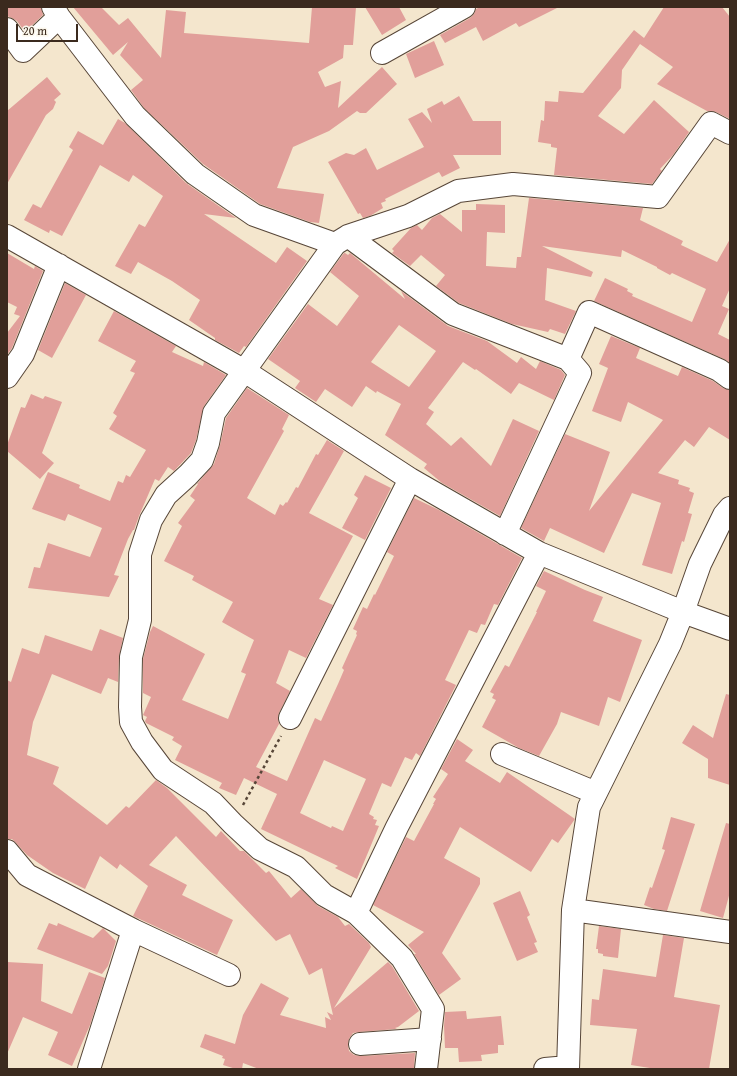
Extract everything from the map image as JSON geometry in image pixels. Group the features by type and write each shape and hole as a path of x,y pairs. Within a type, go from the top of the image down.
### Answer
{"street":[{"path":"382,53 464,7"},
{"path":"7,29 23,51 56,12 135,116 195,174 254,215 341,240 453,314 568,359 580,374 504,534"},
{"path":"426,1069 433,1009 402,958 356,913 324,895 296,867 260,849 213,803 163,770 142,742 131,722 131,657 140,620 140,554 151,520 166,495 202,460 208,442 214,413 243,370 341,240 408,216 458,191 513,184 658,197 711,123 730,133"},
{"path":"7,236 243,370 410,479 504,534 539,553 683,612 730,629"},
{"path":"7,377 23,354 59,265"},
{"path":"568,359 589,312 719,370 730,378"},
{"path":"290,718 410,479"},
{"path":"545,1069 568,1068 573,910 589,807 670,644 700,564 724,515 730,508"},
{"path":"356,913 401,820 539,553"},
{"path":"502,754 596,793"},
{"path":"7,851 27,875 133,930 229,975"},
{"path":"573,910 730,932"},
{"path":"89,1069 133,930"},
{"path":"360,1044 430,1039"}],"path":[{"path":"233,824 290,718"}],"building":[{"path":"7,7 41,7 43,15 25,32 17,21 7,16"},
{"path":"73,7 101,7 119,25 128,18 161,58 166,10 186,12 184,33 309,43 312,7 356,7 353,45 344,45 343,58 318,72 325,87 341,81 338,108 382,67 397,84 366,113 360,113 357,111 329,131 293,147 277,188 324,194 319,223 310,222 260,204 203,164 144,108 131,90 143,80 120,55 128,42 113,55"},
{"path":"365,7 399,7 406,20 382,35"},
{"path":"480,7 559,7 519,27 516,23 483,41 476,27 445,43 440,35 470,18 476,9"},
{"path":"664,7 722,7 730,17 730,119 716,112 707,111 657,84 673,67 640,44 622,70 621,88 598,116 624,134 654,100 689,132 673,155 660,169 662,171 652,184 554,175 557,148 551,147 551,144 538,142 541,120 544,121 545,101 558,102 559,91 583,93 634,30 644,38"},
{"path":"434,41 444,65 415,78 406,54"},
{"path":"47,77 61,94 54,100 56,102 53,109 46,115 7,184 7,111"},
{"path":"459,96 473,121 501,121 501,155 453,155 460,168 442,177 439,172 385,199 386,201 381,203 383,208 370,216 363,218 360,213 358,214 328,162 346,153 354,155 366,148 377,170 424,147 408,119 422,112 432,123 427,109 442,101 444,105"},
{"path":"118,119 125,123 186,183 236,218 204,214 276,263 287,247 307,261 246,347 244,346 239,353 215,340 215,338 189,320 200,300 172,281 138,262 131,274 115,266 139,224 145,227 163,196 133,175 129,182 100,165 62,236 50,230 49,233 24,220 33,204 41,208 73,150 69,147 78,131 103,145"},
{"path":"529,198 643,208 640,220 683,241 681,245 717,262 730,239 730,288 722,306 729,309 718,334 730,340 730,363 594,301 605,278 628,289 627,291 633,294 632,296 692,322 706,289 672,273 670,275 622,250 621,257 542,246 593,272 591,277 547,268 545,300 576,311 565,334 550,329 548,332 512,324 459,303 436,286 445,275 421,255 410,266 392,253 394,251 392,249 411,228 417,225 422,230 432,218 440,214 462,232 462,210 476,210 476,204 505,205 505,233 487,232 486,266 516,268 517,257 521,257"},
{"path":"7,253 34,269 35,266 43,271 12,348 7,355 7,333 20,316 14,314 17,307 7,302"},
{"path":"344,253 348,255 350,253 405,299 401,291 448,326 487,341 517,363 521,357 536,369 540,361 561,370 565,375 554,400 519,383 511,394 476,369 475,370 463,362 428,408 434,412 426,424 451,446 461,437 491,466 513,419 539,431 500,516 442,483 424,468 427,464 385,435 401,404 377,391 376,393 366,386 352,407 325,389 316,402 295,388 300,381 268,359 308,304 337,326 359,296 330,272","holes":["399,325 436,351 409,387 371,362"]},
{"path":"65,283 86,295 52,358 38,350"},
{"path":"114,311 176,346 172,352 203,366 204,362 226,375 204,406 196,440 191,453 174,471 168,467 159,481 155,479 134,530 128,539 114,575 119,576 109,597 28,588 34,567 40,568 48,543 90,557 102,528 68,514 65,521 32,509 48,472 80,485 79,488 110,501 118,481 123,483 126,475 130,477 146,450 109,429 117,416 113,413 135,373 130,371 136,361 98,341"},
{"path":"611,336 640,348 636,358 678,376 682,367 713,381 723,388 730,390 730,440 709,427 694,447 685,440 658,473 679,480 678,484 690,488 689,491 694,493 688,513 692,514 684,542 682,541 672,574 642,565 661,503 632,493 604,553 550,528 544,541 521,528 565,434 610,452 589,511 663,420 628,402 621,422 592,411 608,368 599,364"},
{"path":"247,388 289,415 282,429 284,431 247,498 275,515 280,504 283,506 286,502 287,503 296,487 298,488 316,454 318,455 327,440 344,451 309,513 353,536 319,599 333,605 306,658 289,650 276,683 290,691 279,713 279,724 256,767 287,781 315,718 321,721 338,684 344,670 342,668 357,635 357,631 353,629 363,607 367,609 374,594 375,595 394,556 387,552 414,498 439,510 522,558 498,605 494,604 485,625 481,624 477,633 469,630 445,680 456,685 420,756 416,753 412,760 405,757 391,787 382,783 369,814 374,817 373,819 377,820 375,825 379,826 357,879 335,868 338,866 261,829 277,794 244,778 236,795 219,788 222,783 175,760 182,746 172,740 174,737 146,723 145,721 147,717 143,715 151,697 143,693 143,659 153,626 205,654 182,700 228,719 246,674 241,672 254,640 222,622 233,602 192,580 194,576 164,561 182,526 178,523 195,500 190,496 197,484 214,464 226,418","holes":["324,760 366,779 343,831 332,826 331,828 300,813"]},
{"path":"31,394 43,399 45,396 62,402 42,453 54,463 40,479 7,451 7,445 21,407 25,408"},
{"path":"365,475 391,488 365,540 342,528 358,498 354,495"},
{"path":"544,571 603,597 593,621 642,640 620,702 608,697 599,726 561,712 557,724 539,756 519,748 482,727 496,700 492,698 494,694 490,692 505,665 509,667 546,591 536,586"},
{"path":"100,629 123,638 119,657 118,682 108,678 101,694 52,674 33,722 27,755 59,767 53,784 107,825 126,806 129,808 156,780 167,788 216,837 221,831 240,851 244,851 266,873 269,871 291,898 301,889 318,906 338,917 345,926 349,924 369,943 371,947 334,1008 388,962 392,966 419,1011 395,1028 397,1029 353,1033 349,1039 349,1051 354,1055 361,1056 415,1053 414,1069 259,1069 243,1063 242,1069 236,1069 223,1065 225,1059 222,1058 223,1056 200,1047 205,1034 235,1044 243,1015 261,983 289,998 280,1015 326,1028 325,1017 331,1020 327,1012 333,1015 322,968 309,975 290,934 276,941 176,836 149,865 187,885 182,895 233,920 217,955 133,916 148,886 120,864 117,869 100,856 85,889 53,873 27,855 12,839 7,839 7,680 11,682 22,648 39,654 45,635 92,651"},
{"path":"726,694 730,695 730,785 708,778 708,759 682,743 693,725 713,738"},
{"path":"457,739 473,750 465,761 500,783 507,772 575,819 558,843 552,839 531,872 460,827 444,858 480,878 480,884 442,953 461,979 439,995 414,954 416,954 408,945 424,932 373,905 406,837 414,841 434,804 436,799 433,797 448,774 441,769"},
{"path":"671,817 695,824 667,911 654,909 644,905 650,887 652,888 665,850 662,849"},
{"path":"726,823 730,824 730,892 723,918 700,911"},
{"path":"520,891 530,915 527,917 537,942 534,943 538,952 517,961 493,903"},
{"path":"49,923 57,926 58,923 93,938 103,928 116,941 108,966 102,974 37,949"},
{"path":"599,926 621,929 618,958 603,956 603,954 598,953 598,949 596,949"},
{"path":"663,935 684,938 674,997 720,1005 709,1069 656,1069 631,1065 637,1029 590,1025 592,999 599,1000 603,969 656,977"},
{"path":"7,962 43,964 41,1001 72,1014 89,972 105,978 90,1025 72,1066 48,1055 58,1032 23,1017 7,1054"},
{"path":"466,1011 467,1019 501,1016 504,1045 498,1045 498,1053 481,1055 482,1061 459,1062 458,1048 445,1048 445,1012"}]}
